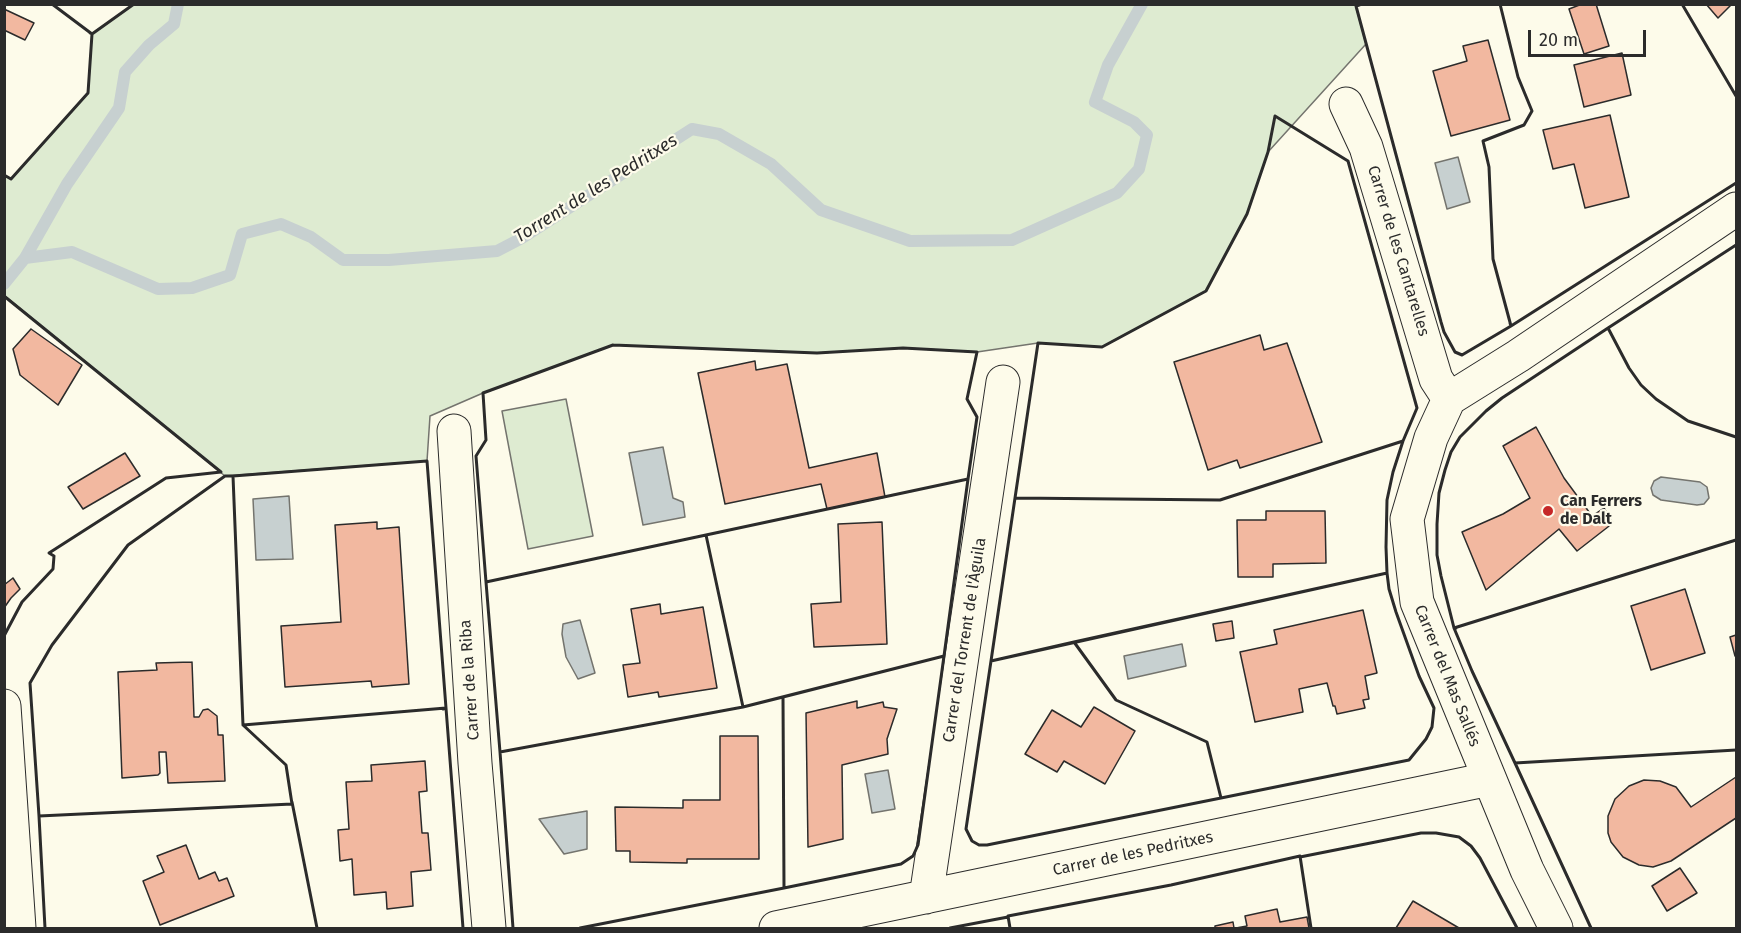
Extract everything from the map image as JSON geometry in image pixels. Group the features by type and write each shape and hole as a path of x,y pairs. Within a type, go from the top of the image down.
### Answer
{"street":[{"name":"Carrer de les Cantarelles","path":"1346,104 1366,147 1436,379 1449,399"},
{"path":"1449,399 1518,356 1737,209"},
{"name":"Carrer del Torrent de l'Àguila","path":"926,897 1003,382"},
{"name":"Carrer del Mas Sallés","path":"1449,399 1431,438 1407,519 1417,602 1527,870 1556,928"},
{"name":"Carrer de la Riba","path":"454,431 475,763 489,928"},
{"path":"4,706 19,928"},
{"name":"Carrer de les Pedritxes","path":"776,928 1489,779"}],"green space":[{"path":"134,4 1362,4 1356,7 1366,44 1268,152 1247,214 1206,291 1102,347 1038,343 977,352 903,348 817,353 613,345 483,393 430,416 427,461 225,476 5,296 5,175 11,179 88,93 92,34"},
{"path":"566,399 593,536 528,549 502,411"}],"shaded area":[{"path":"1458,157 1470,202 1447,209 1435,163"},
{"path":"663,447 673,498 683,502 685,517 643,525 629,453"},
{"path":"1661,477 1700,482 1707,487 1709,498 1704,504 1697,505 1661,500 1653,495 1651,488 1654,481"},
{"path":"289,496 293,559 256,560 253,499"},
{"path":"580,620 595,673 578,679 566,657 562,634 563,624"},
{"path":"1182,644 1186,666 1128,679 1124,656"},
{"path":"888,770 895,809 872,813 865,774"},
{"path":"587,811 587,849 564,854 539,819"}],"building":[{"path":"1582,4 1596,4 1609,46 1584,54 1569,9"},
{"path":"1706,4 1732,4 1718,18"},
{"path":"4,9 34,23 25,40 4,30"},
{"path":"1488,40 1510,120 1451,136 1433,71 1467,61 1463,46"},
{"path":"1622,53 1631,95 1584,107 1574,65"},
{"path":"1610,115 1629,197 1585,208 1574,164 1553,169 1543,130"},
{"path":"31,329 82,365 58,405 20,375 13,349"},
{"path":"1260,335 1264,350 1287,343 1322,442 1240,468 1237,460 1208,470 1174,362"},
{"path":"755,361 756,370 787,364 809,468 877,453 885,497 827,509 821,484 725,504 698,373"},
{"name":"Can Ferrers de Dalt","path":"1536,427 1564,478 1592,516 1604,508 1613,523 1577,551 1559,529 1486,590 1462,532 1503,514 1530,498 1503,446"},
{"path":"125,453 140,476 83,509 68,487"},
{"path":"1266,511 1325,511 1326,563 1273,564 1273,577 1238,577 1237,520 1266,520"},
{"path":"377,522 377,529 399,527 409,684 372,687 371,681 285,687 281,626 341,622 335,525"},
{"path":"882,522 887,644 814,647 811,604 841,602 838,524"},
{"path":"13,578 20,589 4,608 4,585"},
{"path":"1685,589 1705,653 1651,670 1631,606"},
{"path":"660,604 661,614 703,607 717,688 659,697 658,692 628,697 623,665 640,663 631,609"},
{"path":"1363,610 1377,673 1365,676 1369,699 1363,700 1365,708 1337,714 1327,683 1299,689 1303,712 1255,722 1240,652 1277,644 1274,630"},
{"path":"1232,621 1234,638 1216,641 1213,624"},
{"path":"1736,635 1736,655 1735,656 1730,637"},
{"path":"192,662 194,717 199,717 203,710 208,709 217,716 218,735 223,735 225,781 168,783 166,752 159,752 160,773 158,775 122,778 118,672 157,670 156,663"},
{"path":"857,701 857,708 883,702 884,707 897,709 887,739 888,754 842,765 843,839 808,847 806,713"},
{"path":"1094,707 1135,731 1105,784 1064,761 1057,772 1025,754 1052,710 1081,727"},
{"path":"720,736 758,736 759,859 687,859 687,863 630,862 630,851 616,851 615,807 683,808 683,800 720,800"},
{"path":"425,761 427,791 419,792 422,833 428,833 431,870 411,872 413,906 387,909 386,892 354,895 352,859 340,861 338,830 349,829 346,782 372,781 371,765"},
{"path":"1736,777 1736,818 1671,861 1653,867 1639,865 1623,857 1611,842 1608,833 1608,816 1615,799 1629,786 1644,780 1660,781 1676,787 1691,807"},
{"path":"186,845 199,879 215,872 219,881 227,878 234,896 160,925 143,881 164,872 157,856"},
{"path":"1680,868 1697,893 1667,911 1652,886"},
{"path":"1413,901 1459,928 1396,928"},
{"path":"1277,909 1280,922 1307,917 1309,928 1236,928 1247,926 1245,916"},
{"path":"1233,922 1234,928 1215,928 1215,926"}],"waterway":[{"path":"25,258 67,184 119,108 125,72 149,45 174,24 178,4"},
{"name":"Torrent de les Pedritxes","path":"4,284 25,258 72,252 158,289 192,288 230,275 242,234 281,224 311,237 343,260 389,260 497,251 522,238 692,129 719,134 771,164 821,210 910,241 1012,240 1117,193 1139,169 1147,135 1134,122 1095,102 1108,65 1142,4"}],"wall":[{"path":"4,175 11,179 88,93 92,34 52,4"},
{"path":"90,33 92,34 134,4"},
{"path":"1362,4 1356,6 1441,322 1455,352 1462,355 1511,326 1493,259 1489,167 1483,141 1524,125 1532,111 1518,77 1500,4"},
{"path":"1682,4 1736,96"},
{"path":"1275,116 1348,161 1417,408 1403,441 1220,500 1015,498 1038,343 1102,347 1206,291 1247,214 1268,152 1275,116"},
{"path":"1510,323 1511,326 1736,183"},
{"path":"1609,330 1608,328 1736,245"},
{"path":"4,296 221,472 166,478 49,553 54,556 53,569 22,602 4,636"},
{"path":"1736,437 1688,421 1656,399 1641,385 1629,368 1608,328 1502,398 1460,437 1451,452 1439,493 1437,555 1454,628 1736,540"},
{"path":"613,345 817,353 903,348 977,352 967,399 977,417 968,479 486,582 476,456 486,440 483,393 613,345"},
{"path":"1403,441 1387,500 1387,573 991,661 1015,498 1220,500 1403,441"},
{"path":"427,461 446,708 243,725 233,476 427,461"},
{"path":"225,476 233,476 243,725 286,765 292,804 39,816 30,683 52,645 128,545 225,476"},
{"path":"968,479 944,656 743,707 706,535 968,479"},
{"path":"706,535 743,707 500,752 486,582 706,535"},
{"path":"1387,573 1396,612 1419,676 1434,708 1432,727 1426,739 1409,760 1221,798 1207,742 1116,700 1074,642 1387,573"},
{"path":"1456,628 1454,628 1472,671 1515,763 1736,750"},
{"path":"1074,642 1116,700 1207,742 1221,798 979,845 972,841 966,829 991,661 1074,642"},
{"path":"944,656 918,845 913,856 901,864 784,888 783,697 944,656"},
{"path":"513,928 500,752 743,707 783,697 784,888 580,928"},
{"path":"443,709 446,708 463,928"},
{"path":"1515,763 1591,928"},
{"path":"292,802 317,928"},
{"path":"41,816 39,816 45,928"},
{"path":"1300,857 1421,833 1459,837 1471,846 1480,858 1517,928"},
{"path":"1010,928 1008,916 1171,885 1300,856 1311,928"},
{"path":"950,928 1008,917"}],"place":[{"name":"Can Ferrers de Dalt","path":"1548,511"}]}
